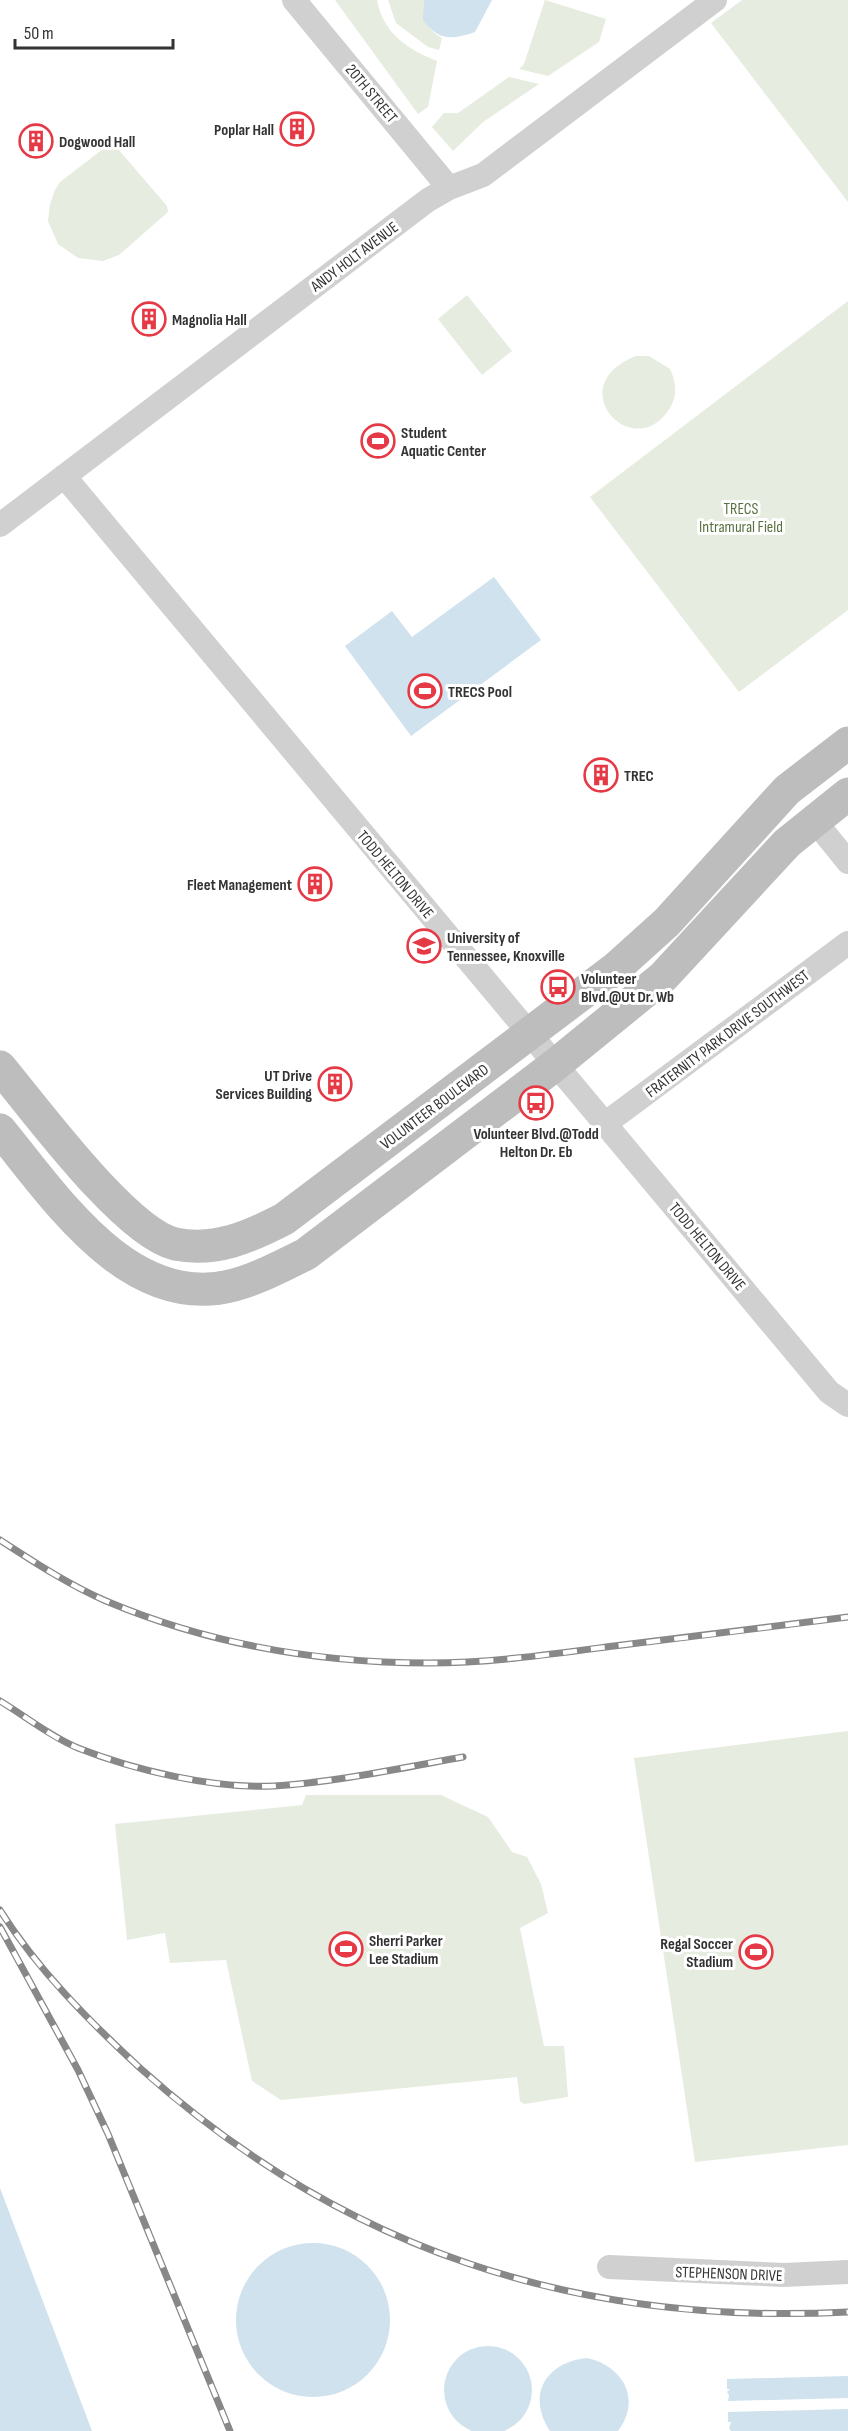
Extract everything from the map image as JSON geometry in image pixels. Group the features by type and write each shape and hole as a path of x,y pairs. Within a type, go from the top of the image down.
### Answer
{"street":[{"name":"20TH STREET","path":"294,0 448,188"},
{"name":"ANDY HOLT AVENUE","path":"0,525 428,200 448,188 483,175 715,0"},
{"name":"TODD HELTON DRIVE","path":"64,476 829,1392 848,1405"},
{"name":"VOLUNTEER BOULEVARD","path":"0,1067 110,1198 151,1232 173,1243 200,1246 223,1245 284,1219 616,968 667,922 787,789 848,743"},
{"path":"0,1130 80,1227 129,1266 160,1283 198,1288 232,1285 269,1272 306,1254 555,1065 663,977 787,843 848,794"},
{"path":"814,820 848,862"},
{"name":"FRATERNITY PARK DRIVE SOUTHWEST","path":"606,1123 848,943"},
{"path":"160,1283 173,1243"},
{"name":"STEPHENSON DRIVE","path":"609,2267 784,2275 848,2272"}],"green space":[{"path":"335,0 377,0 385,22 398,39 437,61 428,107 418,114"},
{"path":"388,0 424,0 426,22 432,31 442,38 439,50 428,47 396,23"},
{"path":"545,0 606,19 599,42 548,76 519,69 524,64"},
{"path":"742,0 848,0 848,202 711,23"},
{"path":"509,77 539,84 483,122 453,151 432,127 444,113 458,113"},
{"path":"112,142 167,206 168,212 119,255 103,261 78,258 58,244 48,221 50,204 60,182"},
{"path":"467,295 512,351 482,375 438,319"},
{"name":"TRECS Intramural Field","path":"848,301 848,610 739,692 590,497"},
{"path":"636,356 649,356 670,369 675,388 670,408 655,424 639,429 623,425 611,415 603,401 604,385 614,369"},
{"name":"Regal Soccer Stadium","path":"848,1731 848,2145 695,2162 634,1758"},
{"name":"Sherri Parker Lee Stadium","path":"306,1795 441,1795 488,1817 512,1852 527,1857 541,1884 548,1913 520,1928 544,2046 564,2046 568,2097 524,2104 520,2101 517,2077 281,2100 252,2081 226,1960 170,1963 165,1933 127,1940 115,1824 302,1805"}],"water":[{"path":"424,0 492,0 475,32 446,37 434,32 423,20"},
{"name":"TRECS Pool","path":"494,577 541,640 411,736 345,646 392,611 412,637"},
{"path":"0,2188 92,2431 0,2431"},
{"path":"313,2243 328,2244 343,2249 368,2265 384,2290 389,2305 389,2335 384,2350 368,2375 343,2391 328,2396 313,2397 298,2396 283,2391 258,2375 242,2350 237,2335 236,2320 237,2305 242,2290 258,2265 283,2249 298,2244"},
{"path":"488,2346 505,2349 519,2359 529,2373 532,2390 529,2407 519,2421 505,2431 488,2434 471,2431 457,2421 447,2407 444,2390 447,2373 457,2359 471,2349"},
{"path":"587,2358 600,2362 619,2376 628,2396 625,2419 618,2431 550,2431 543,2418 540,2405 540,2393 544,2382 561,2366"},
{"path":"848,2376 848,2398 728,2401 727,2392 730,2389 727,2389 727,2379"},
{"path":"848,2409 848,2431 731,2431 729,2428 731,2422 728,2422 728,2412"}],"railway":[{"path":"0,1540 79,1588 145,1616 224,1640 305,1655 346,1659 429,1663 498,1660 848,1617"},
{"path":"0,1701 78,1748 124,1764 200,1781 250,1786 298,1784 463,1757"},
{"path":"0,1910 47,1974 140,2068 218,2131 298,2185 382,2229 469,2264 558,2289 652,2305 748,2313 848,2312"},
{"path":"0,1927 78,2070 108,2134 230,2431"}],"place":[{"name":"Poplar Hall","path":"297,129"},
{"name":"Dogwood Hall","path":"36,141"},
{"name":"Magnolia Hall","path":"149,319"},
{"name":"Student Aquatic Center","path":"378,441"},
{"name":"TRECS Pool","path":"425,691"},
{"name":"TREC","path":"601,775"},
{"name":"Fleet Management","path":"315,884"},
{"name":"University of Tennessee, Knoxville","path":"424,946"},
{"name":"Volunteer Blvd.@Ut Dr. Wb","path":"558,987"},
{"name":"UT Drive Services Building","path":"335,1084"},
{"name":"Volunteer Blvd.@Todd Helton Dr. Eb","path":"536,1103"},
{"name":"Sherri Parker Lee Stadium","path":"346,1949"},
{"name":"Regal Soccer Stadium","path":"756,1952"}]}
